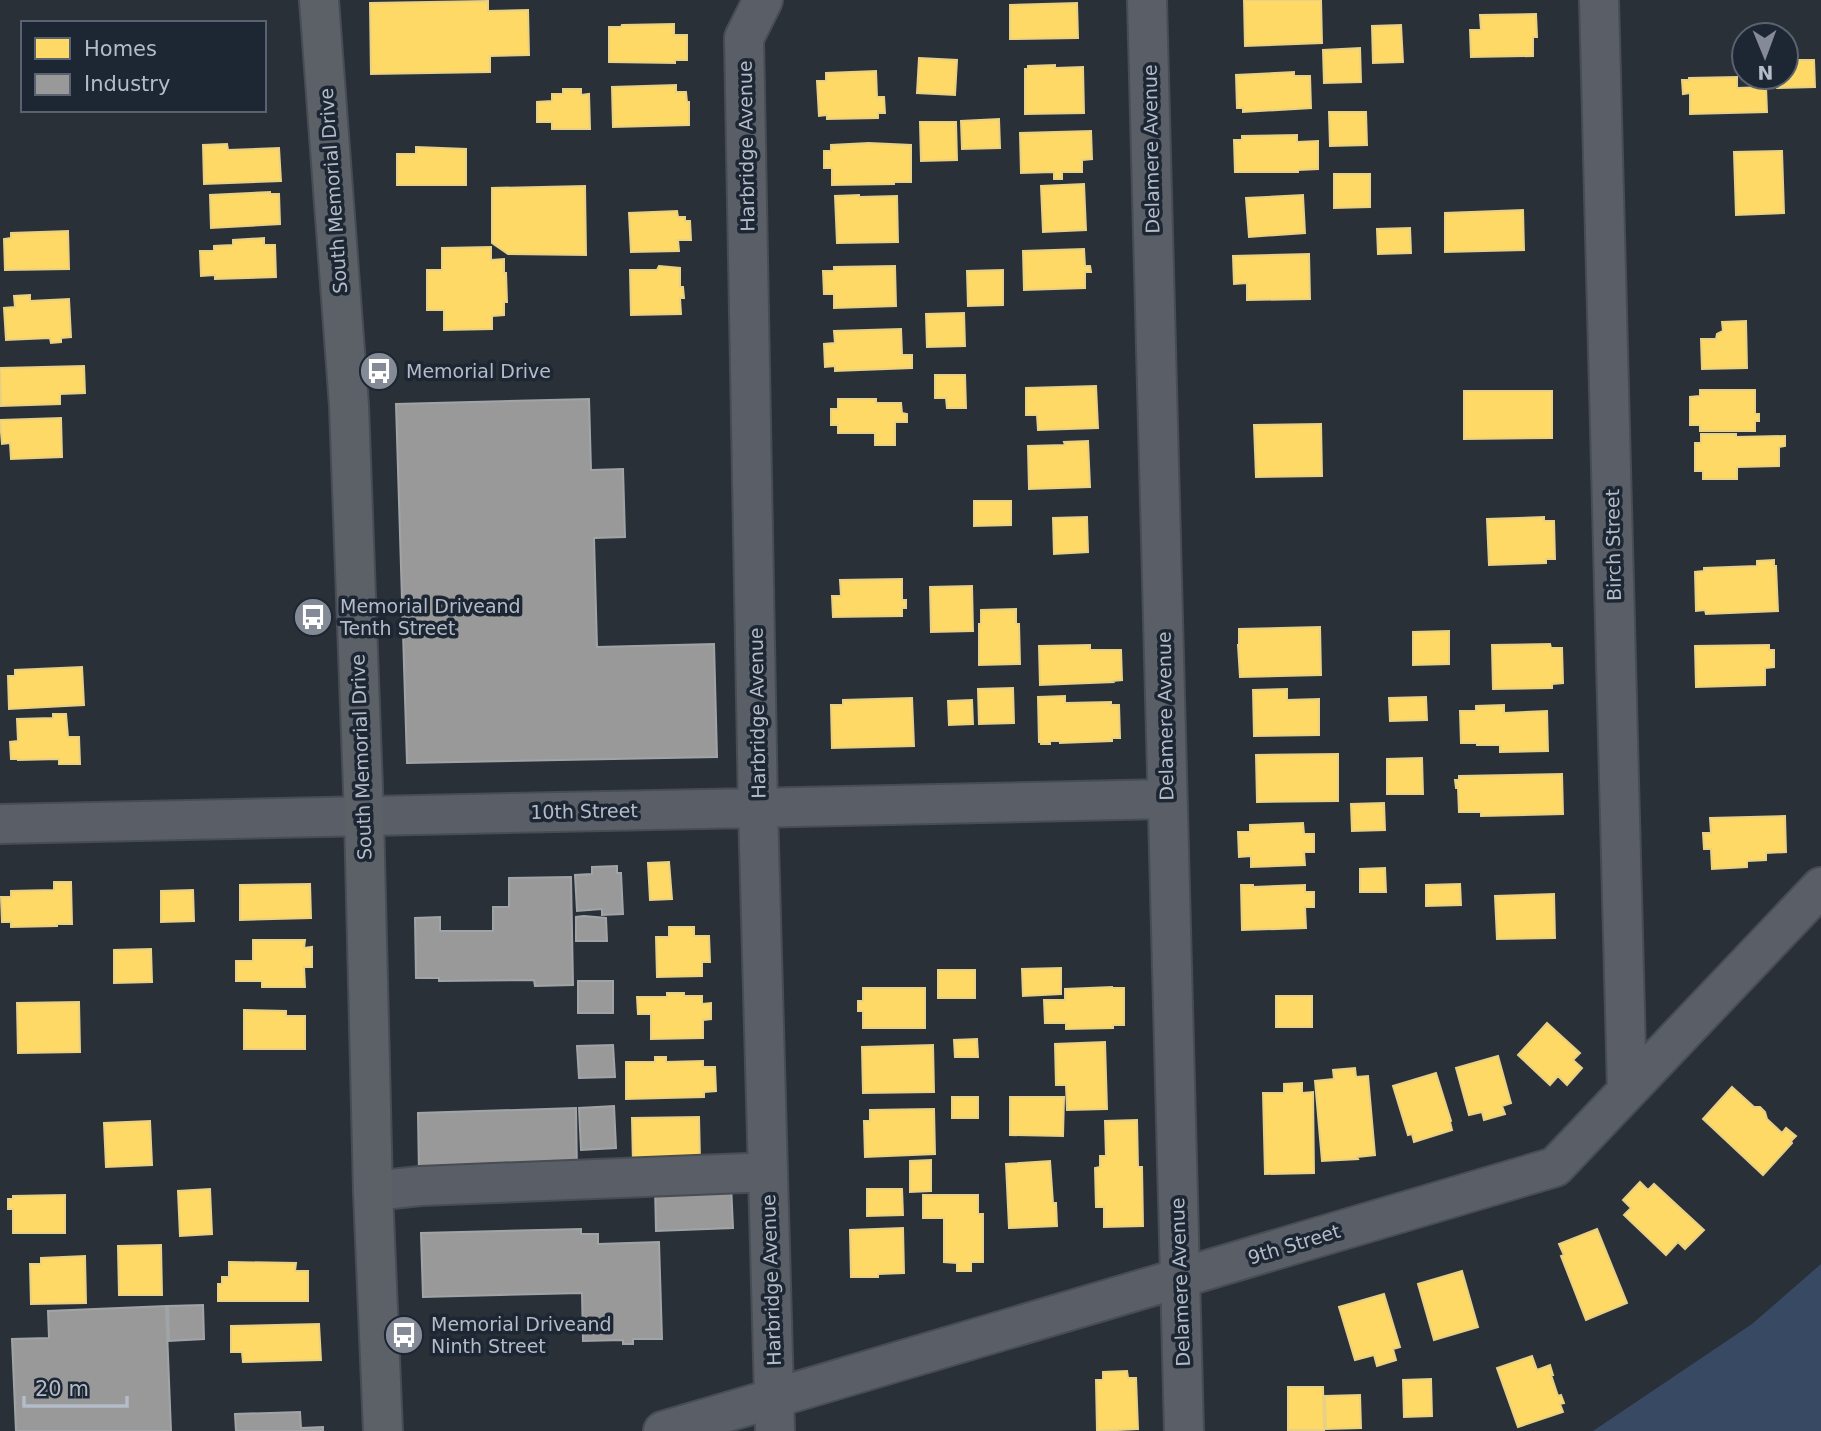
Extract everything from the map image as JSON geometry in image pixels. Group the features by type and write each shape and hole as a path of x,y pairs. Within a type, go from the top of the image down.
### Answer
{"main road":[{"name":"South Memorial Drive","path":"318,0 349,406 383,1431"}],"street":[{"name":"Harbridge Avenue","path":"763,0 744,38 758,807 774,1415"},
{"name":"Delamere Avenue","path":"1147,0 1184,1431"},
{"name":"Birch Street","path":"1599,0 1627,1091"},
{"name":"10th Street","path":"0,824 1167,799"},
{"name":"9th Street","path":"663,1431 774,1415 1180,1278 1555,1167 1821,887"},
{"path":"373,1191 420,1186 768,1172"}],"water":[{"path":"1821,1264 1821,1431 1593,1431 1752,1324"}],"building: Homes":[{"path":"1244,0 1321,0 1322,43 1245,46"},
{"path":"488,1 488,11 528,10 529,55 490,56 490,72 371,74 370,3"},
{"path":"1077,3 1078,38 1010,39 1010,5"},
{"path":"1536,14 1537,37 1533,37 1533,56 1471,57 1470,30 1481,30 1480,15"},
{"path":"674,24 674,35 687,35 687,60 675,60 675,63 609,62 609,27"},
{"path":"1401,25 1403,62 1373,63 1372,26"},
{"path":"1360,48 1361,82 1324,83 1323,50"},
{"path":"919,58 957,60 955,95 917,93"},
{"path":"1800,60 1814,60 1815,87 1800,87"},
{"path":"1055,65 1055,68 1083,67 1084,113 1025,114 1025,69 1028,69 1028,66"},
{"path":"876,71 877,97 884,97 885,113 878,113 878,118 827,119 827,115 819,116 817,81 826,81 826,73"},
{"path":"1294,72 1294,76 1310,76 1311,108 1243,112 1243,108 1237,108 1236,75"},
{"path":"1730,77 1730,91 1766,91 1767,112 1690,114 1690,93 1683,94 1682,80"},
{"path":"676,85 676,92 686,92 689,125 613,127 612,87"},
{"path":"563,89 581,89 581,95 589,94 590,129 552,129 552,122 537,122 537,102 552,101 552,94 563,94"},
{"path":"1329,112 1366,112 1367,145 1330,146"},
{"path":"999,119 1000,148 962,149 961,121"},
{"path":"920,122 956,122 957,160 921,161"},
{"path":"1091,131 1092,159 1082,160 1082,172 1062,172 1062,179 1054,179 1054,172 1021,173 1020,133"},
{"path":"1297,135 1297,142 1318,141 1318,169 1298,172 1235,172 1234,140 1242,140 1242,136"},
{"path":"227,144 228,150 279,148 281,181 204,184 203,145"},
{"path":"831,145 911,145 911,182 832,185 832,168 824,168 824,151 831,151"},
{"path":"416,147 466,149 466,185 397,185 397,154 416,154"},
{"path":"1782,151 1784,213 1736,215 1734,152"},
{"path":"1334,174 1370,174 1370,207 1334,208"},
{"path":"1084,184 1086,230 1043,232 1041,186"},
{"path":"585,186 586,255 508,254 492,243 492,188"},
{"path":"270,192 279,194 280,224 211,228 210,195"},
{"path":"1303,195 1305,233 1249,237 1246,198"},
{"path":"835,196 897,196 898,242 837,243"},
{"path":"1523,210 1524,250 1445,252 1445,213"},
{"path":"677,211 678,217 685,217 685,221 690,221 691,240 678,240 679,251 631,252 629,213"},
{"path":"1410,228 1411,253 1378,254 1377,229"},
{"path":"68,231 69,269 5,270 4,239 11,238 11,233"},
{"path":"264,238 264,245 275,245 276,277 215,279 215,275 201,276 200,251 214,251 214,246 233,245 233,240"},
{"path":"491,247 491,260 504,259 507,302 504,302 504,315 492,316 492,329 444,330 444,310 427,310 427,270 442,270 442,248"},
{"path":"1084,249 1085,266 1090,266 1091,272 1085,272 1085,288 1024,290 1023,251"},
{"path":"1309,254 1310,299 1247,300 1247,283 1234,284 1233,256"},
{"path":"659,266 680,268 680,287 683,287 684,298 680,298 681,314 631,315 630,270 657,270"},
{"path":"895,266 896,306 834,308 834,294 824,294 823,271 834,271 834,267"},
{"path":"1003,270 1003,305 968,306 967,271"},
{"path":"30,295 30,301 69,299 71,337 51,343 50,338 6,340 4,308 15,307 14,296"},
{"path":"964,313 965,346 927,347 926,314"},
{"path":"1746,321 1747,368 1702,369 1701,339 1716,339 1717,334 1723,331 1722,322"},
{"path":"901,329 902,355 912,355 912,368 835,371 835,366 825,367 824,344 835,343 834,331"},
{"path":"84,366 85,393 60,394 60,404 1,406 0,368"},
{"path":"935,375 965,375 966,408 947,408 946,398 935,398"},
{"path":"1096,386 1098,428 1038,430 1037,415 1026,415 1026,388"},
{"path":"1700,390 1755,390 1755,414 1759,414 1759,421 1755,421 1755,431 1700,431 1700,425 1690,425 1690,397 1700,396"},
{"path":"1464,391 1552,391 1552,438 1464,439"},
{"path":"838,399 876,399 876,403 901,403 902,413 907,414 907,422 895,422 895,445 875,445 875,433 838,433 838,425 831,425 831,409 838,409"},
{"path":"61,418 62,457 11,459 10,443 2,444 0,420"},
{"path":"1321,424 1322,476 1256,477 1254,425"},
{"path":"1701,434 1736,434 1736,437 1785,436 1785,446 1779,447 1779,466 1737,467 1737,479 1703,479 1703,471 1695,471 1695,443 1701,443"},
{"path":"1088,441 1090,487 1029,489 1028,446"},
{"path":"974,501 1011,501 1011,525 974,526"},
{"path":"1087,517 1088,552 1054,554 1053,518"},
{"path":"1544,517 1544,521 1554,521 1555,559 1546,559 1546,563 1489,565 1487,519"},
{"path":"1774,560 1778,611 1706,614 1705,610 1696,611 1695,572 1704,571 1704,568 1757,566 1757,561"},
{"path":"902,579 902,600 906,600 906,608 902,608 902,616 833,617 832,596 841,596 840,580"},
{"path":"972,586 973,631 931,632 930,587"},
{"path":"1016,609 1020,664 979,665 981,610"},
{"path":"1320,627 1321,675 1240,677 1239,629"},
{"path":"1449,631 1449,664 1413,665 1413,632"},
{"path":"1550,644 1551,648 1562,648 1563,683 1552,684 1552,688 1493,689 1492,645"},
{"path":"1090,645 1090,650 1121,650 1122,680 1040,685 1039,646"},
{"path":"1769,645 1769,650 1774,650 1774,667 1765,668 1765,685 1696,687 1695,646"},
{"path":"82,667 84,705 9,709 8,676 15,676 15,670"},
{"path":"1013,688 1014,723 979,724 978,689"},
{"path":"1287,689 1287,700 1319,699 1319,735 1254,736 1253,690"},
{"path":"1065,696 1065,703 1111,702 1111,705 1119,705 1120,738 1112,738 1112,741 1050,741 1050,744 1041,744 1038,697"},
{"path":"1426,697 1427,720 1390,721 1389,698"},
{"path":"912,698 914,746 832,748 831,705 843,705 843,700"},
{"path":"972,700 973,724 949,725 948,701"},
{"path":"1504,705 1504,713 1547,711 1548,751 1500,752 1500,745 1461,743 1460,711 1476,711 1476,706"},
{"path":"53,714 66,714 68,737 79,737 80,764 59,764 59,759 11,759 10,742 18,741 17,719 53,718"},
{"path":"1338,754 1338,801 1257,802 1256,755"},
{"path":"1422,758 1423,794 1387,794 1387,759"},
{"path":"1562,774 1563,814 1481,816 1481,812 1459,812 1455,780 1459,780 1459,776"},
{"path":"1384,803 1385,830 1352,831 1351,804"},
{"path":"1785,816 1786,852 1766,853 1766,860 1747,861 1747,867 1712,869 1711,849 1704,849 1703,833 1711,833 1710,818"},
{"path":"1303,823 1304,834 1314,834 1314,852 1304,852 1305,865 1251,867 1251,856 1239,857 1238,832 1250,832 1250,825"},
{"path":"669,862 672,899 650,900 648,863"},
{"path":"1385,868 1386,892 1360,892 1360,869"},
{"path":"54,882 71,882 72,924 11,927 11,922 2,922 1,897 11,897 11,891 54,890"},
{"path":"310,884 311,918 240,920 240,885"},
{"path":"1460,884 1461,905 1426,906 1426,885"},
{"path":"1241,885 1305,885 1305,892 1314,892 1314,907 1305,907 1306,928 1242,930"},
{"path":"193,890 194,921 161,922 161,891"},
{"path":"1554,894 1555,938 1497,939 1495,896"},
{"path":"669,927 694,927 694,936 709,936 710,962 702,962 702,976 657,977 656,937 669,937"},
{"path":"253,940 305,940 304,948 312,947 312,967 304,967 305,987 262,987 262,981 236,981 236,961 253,961"},
{"path":"151,949 152,982 114,983 114,950"},
{"path":"1061,968 1061,994 1023,996 1022,969"},
{"path":"938,970 975,970 975,998 938,998"},
{"path":"863,988 925,988 925,1028 863,1028 863,1011 858,1011 858,1001 863,1001"},
{"path":"1124,988 1124,1025 1113,1025 1113,1028 1066,1029 1066,1023 1045,1023 1044,1000 1065,1000 1065,989"},
{"path":"667,993 702,996 702,1004 711,1003 711,1019 703,1020 703,1038 651,1039 651,1014 638,1014 637,997 667,997"},
{"path":"1276,996 1312,996 1312,1027 1276,1027"},
{"path":"79,1002 80,1052 18,1053 17,1003"},
{"path":"244,1010 286,1011 286,1016 305,1016 305,1049 244,1049"},
{"path":"1547,1023 1580,1053 1573,1060 1582,1068 1567,1085 1558,1076 1550,1085 1518,1055"},
{"path":"977,1039 978,1057 955,1057 954,1040"},
{"path":"1105,1042 1107,1109 1067,1110 1066,1085 1056,1085 1055,1044"},
{"path":"933,1045 934,1092 863,1093 862,1047"},
{"path":"1498,1056 1511,1103 1502,1106 1505,1114 1484,1120 1482,1112 1469,1115 1456,1068"},
{"path":"655,1057 666,1057 666,1062 703,1061 703,1067 715,1067 716,1091 704,1092 704,1097 626,1099 626,1062 655,1062"},
{"path":"1355,1068 1356,1077 1368,1076 1375,1155 1322,1161 1315,1081 1334,1079 1333,1070"},
{"path":"1436,1073 1452,1130 1414,1142 1412,1134 1408,1135 1393,1086"},
{"path":"1302,1083 1302,1093 1313,1092 1314,1173 1265,1174 1263,1093 1284,1093 1284,1084"},
{"path":"1732,1087 1754,1107 1760,1107 1767,1119 1782,1133 1786,1128 1796,1136 1763,1175 1703,1119"},
{"path":"952,1097 978,1097 978,1118 952,1118"},
{"path":"1010,1097 1064,1097 1063,1136 1010,1135"},
{"path":"934,1109 935,1154 865,1157 864,1121 870,1121 870,1110"},
{"path":"699,1117 700,1161 633,1163 632,1118"},
{"path":"1137,1120 1138,1167 1142,1167 1143,1226 1104,1227 1104,1207 1096,1207 1095,1168 1100,1167 1100,1156 1106,1156 1105,1121"},
{"path":"150,1121 152,1165 106,1167 104,1123"},
{"path":"931,1160 931,1191 910,1192 910,1161"},
{"path":"1050,1161 1057,1226 1009,1228 1006,1164"},
{"path":"1640,1182 1648,1190 1654,1184 1704,1230 1685,1249 1678,1242 1666,1255 1624,1215 1631,1208 1623,1200"},
{"path":"210,1189 212,1234 180,1236 178,1191"},
{"path":"867,1189 902,1189 903,1215 867,1216"},
{"path":"65,1195 65,1233 13,1233 13,1209 8,1209 8,1199 13,1199 13,1196"},
{"path":"923,1195 978,1195 978,1214 983,1214 983,1262 971,1262 971,1271 957,1271 957,1263 944,1262 944,1218 923,1218"},
{"path":"903,1228 904,1273 851,1277 850,1230"},
{"path":"1597,1229 1627,1303 1586,1320 1561,1256 1564,1255 1559,1244"},
{"path":"161,1245 162,1295 119,1295 118,1246"},
{"path":"85,1256 86,1303 31,1304 30,1264 41,1264 41,1258"},
{"path":"229,1262 296,1263 295,1271 308,1271 308,1301 218,1301 218,1284 222,1284 222,1277 229,1277"},
{"path":"1462,1271 1478,1327 1434,1340 1418,1284"},
{"path":"1384,1294 1400,1347 1393,1349 1396,1360 1377,1366 1374,1355 1355,1360 1339,1307"},
{"path":"319,1324 321,1360 243,1362 242,1352 231,1352 231,1326"},
{"path":"1532,1356 1537,1370 1550,1365 1558,1396 1561,1395 1564,1403 1560,1404 1563,1412 1518,1427 1497,1368"},
{"path":"1127,1371 1128,1378 1136,1378 1138,1429 1097,1431 1096,1380 1103,1380 1103,1372"},
{"path":"1431,1379 1432,1416 1404,1417 1403,1380"},
{"path":"1288,1387 1323,1387 1324,1430 1288,1430"},
{"path":"1360,1395 1361,1428 1326,1429 1325,1396"}],"building: Industry":[{"path":"589,399 591,470 623,469 625,537 594,538 597,647 714,644 717,757 407,763 396,404"},
{"path":"617,866 617,873 621,873 623,914 602,915 602,909 577,911 575,875 592,874 592,867"},
{"path":"571,877 573,985 535,986 534,980 439,981 439,978 416,978 415,918 440,917 440,931 493,931 493,907 509,907 509,878"},
{"path":"576,917 606,918 607,941 576,941"},
{"path":"578,981 613,981 613,1013 578,1013"},
{"path":"613,1045 615,1077 579,1078 577,1046"},
{"path":"614,1106 616,1148 581,1150 579,1108"},
{"path":"576,1108 577,1173 419,1176 418,1113"},
{"path":"731,1184 733,1228 656,1231 655,1186"},
{"path":"581,1229 581,1234 598,1234 598,1244 659,1242 662,1339 633,1339 633,1344 623,1344 623,1340 583,1341 582,1293 423,1297 421,1233"},
{"path":"203,1305 204,1339 169,1341 168,1306"},
{"path":"166,1306 171,1431 16,1431 12,1339 49,1338 48,1311"},
{"path":"300,1412 301,1428 323,1427 323,1431 236,1431 235,1414"}],"place":[{"name":"Memorial Drive","path":"379,371"},
{"name":"Memorial Driveand Tenth Street","path":"313,617"},
{"name":"Memorial Driveand Ninth Street","path":"404,1335"}]}
